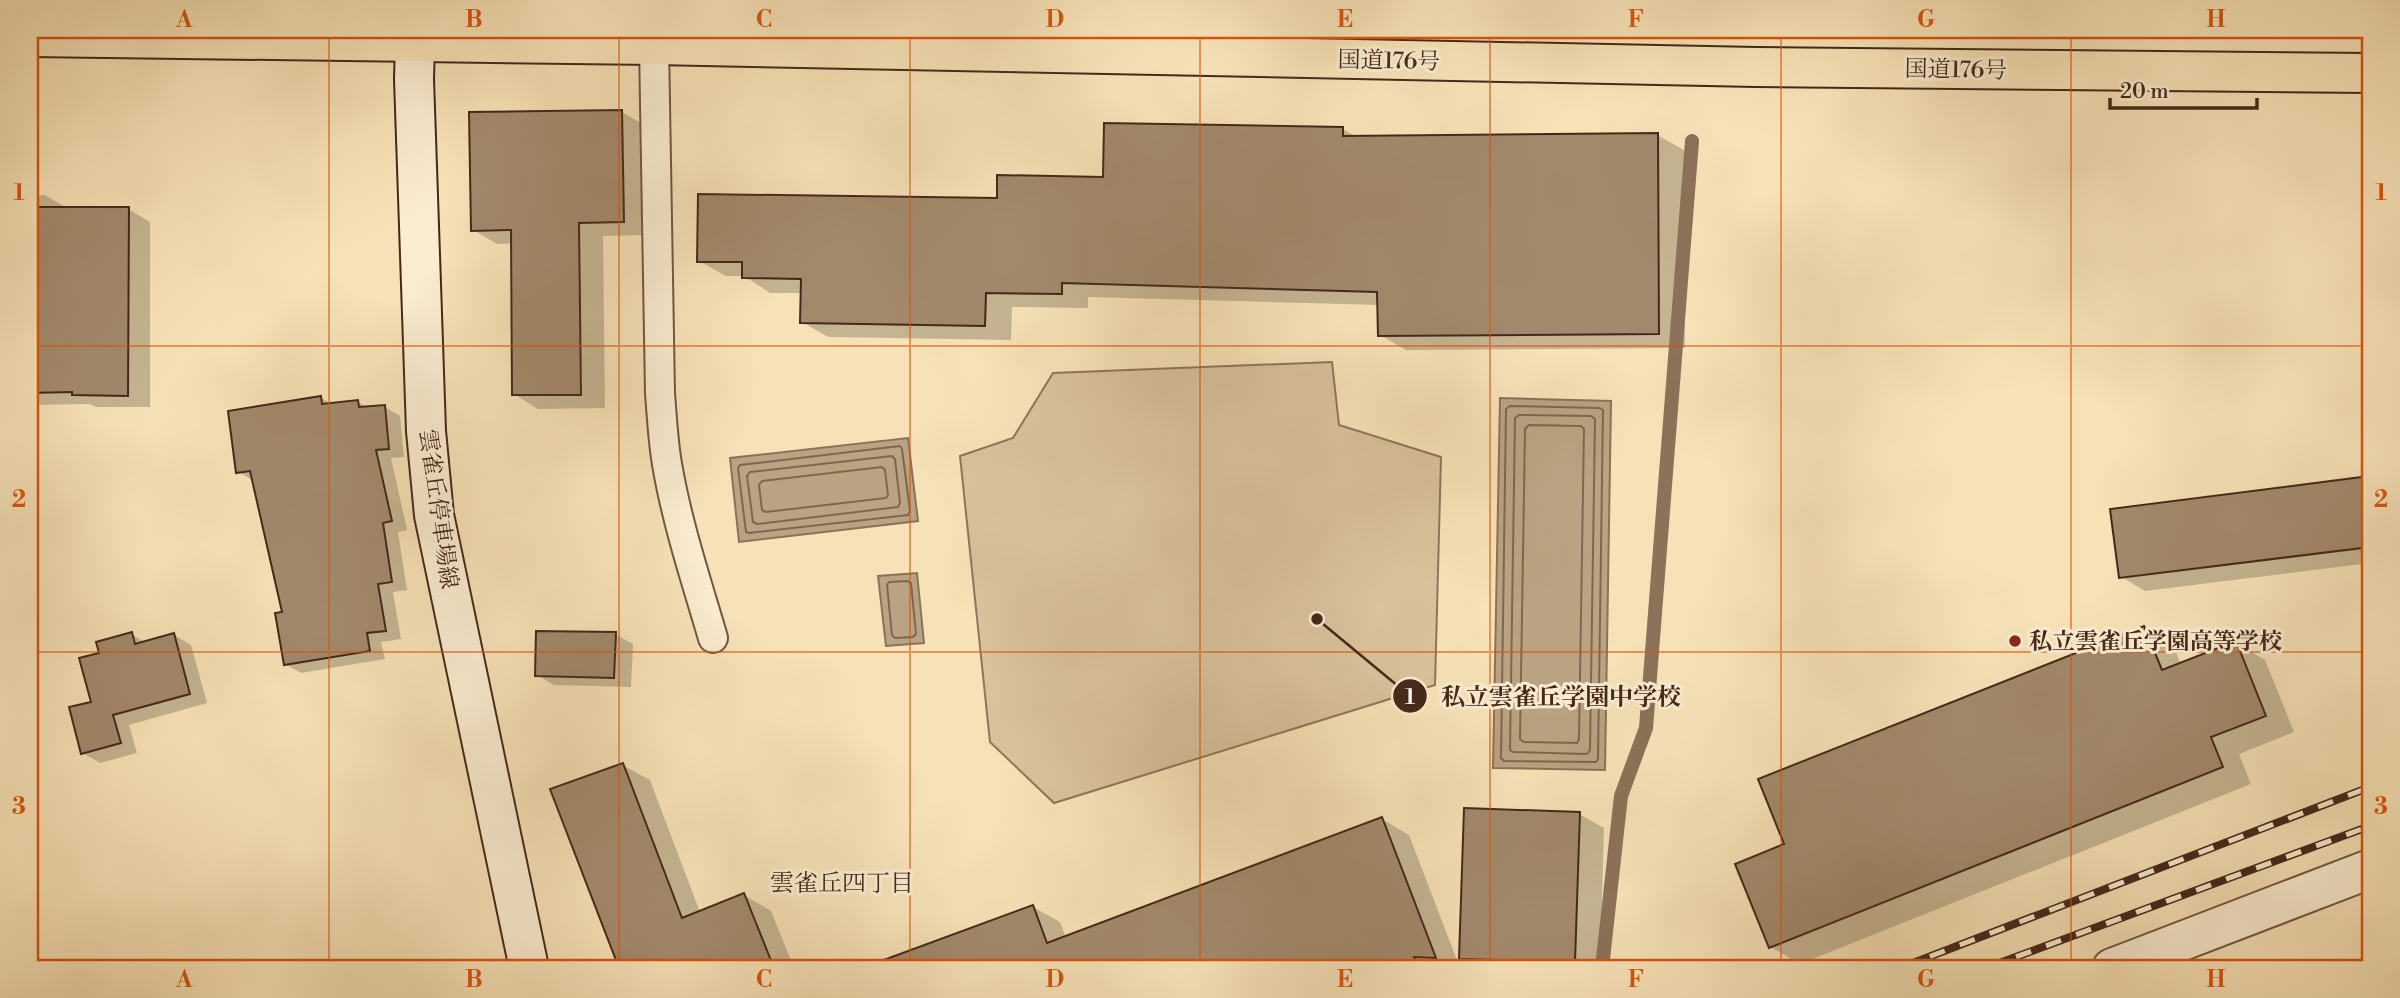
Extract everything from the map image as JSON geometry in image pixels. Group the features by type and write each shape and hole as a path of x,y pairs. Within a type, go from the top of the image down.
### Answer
{"highway":[{"name":"国道176号","path":"30,37 654,45 1756,67 2370,73"}],"main road":[{"name":"雲雀丘停車場線","path":"415,43 426,431 434,515 529,968"},
{"path":"2112,968 2370,869"}],"lane":[{"path":"654,45 660,394 665,452 681,528 713,638"}],"shaded area":[{"path":"1332,362 1339,425 1441,457 1435,685 1054,803 990,742 960,456 1013,438 1053,373"}],"water":[{"path":"1500,398 1611,401 1605,770 1493,768"},
{"path":"908,438 918,521 739,542 730,458"},
{"path":"917,573 924,643 886,646 878,576"}],"building":[{"path":"622,110 624,222 579,223 581,395 512,395 511,230 471,231 469,112"},
{"path":"1104,123 1343,127 1343,136 1658,133 1659,334 1378,336 1377,292 1062,283 1062,294 986,293 985,326 800,323 801,279 742,278 742,262 697,262 698,194 997,198 997,175 1103,177"},
{"path":"30,207 129,207 128,396 72,395 72,392 30,393"},
{"path":"321,396 322,404 358,400 359,407 385,405 389,449 376,450 392,521 383,523 392,582 378,584 386,631 367,633 370,651 284,665 275,613 282,612 250,471 236,473 228,411"},
{"path":"2370,476 2370,547 2119,578 2110,509"},
{"path":"2144,626 2162,670 2236,641 2266,716 2211,737 2223,767 1769,948 1735,864 1784,844 1758,779"},
{"path":"536,631 616,632 614,678 535,676"},
{"path":"132,632 135,644 174,633 190,694 113,715 121,743 81,754 69,707 91,702 79,658 99,653 96,642"},
{"path":"623,763 682,918 744,893 774,968 619,968 550,789"},
{"path":"1464,808 1580,812 1575,962 1459,959"},
{"path":"1382,817 1436,958 1414,957 1419,968 874,968 873,964 1033,905 1047,943"}],"waterway":[{"path":"1602,968 1621,796 1646,728 1692,141"}],"railway":[{"path":"1900,968 2370,787"},
{"path":"1986,968 2370,826"}],"place":[{"name":"私立雲雀丘学園中学校","path":"1317,619"},
{"name":"私立雲雀丘学園高等学校","path":"2015,641"}],"district":[{"name":"雲雀丘四丁目","path":"842,883"}]}
